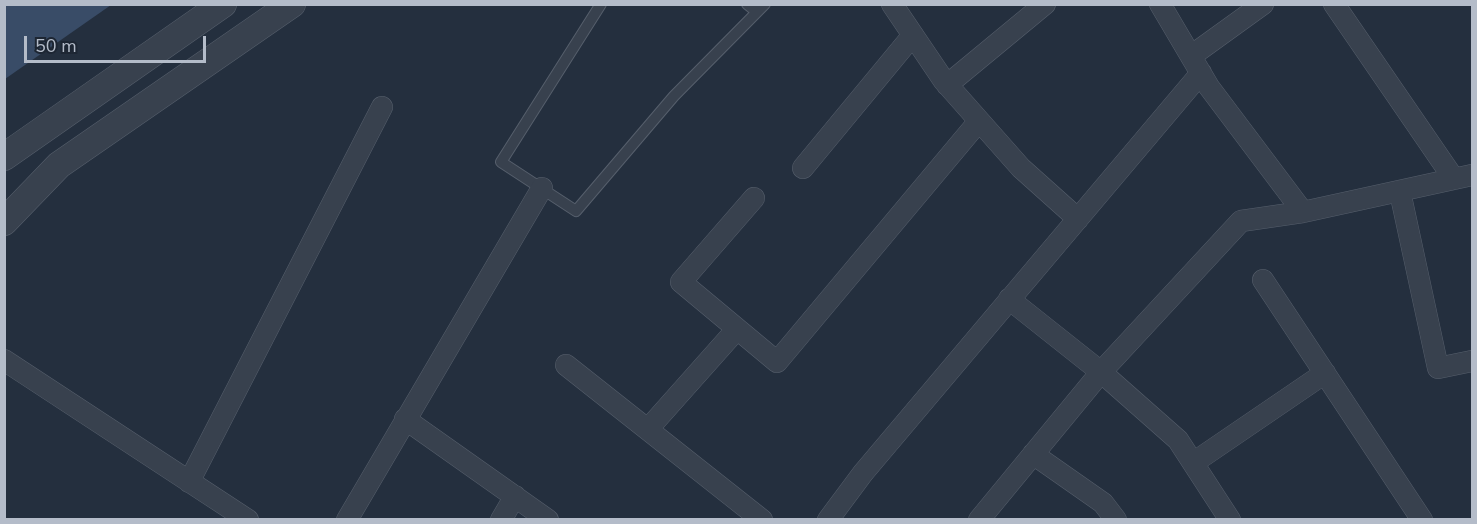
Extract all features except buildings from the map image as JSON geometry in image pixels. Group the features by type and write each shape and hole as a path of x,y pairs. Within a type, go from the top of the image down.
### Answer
{"street":[{"path":"4,157 223,4"},
{"path":"4,222 59,165 292,4"},
{"path":"892,4 947,85 1022,168 1078,219"},
{"path":"947,85 1045,4"},
{"path":"1160,4 1209,87 1303,212"},
{"path":"828,519 863,473 1078,219 1196,65 1263,4"},
{"path":"979,519 1101,372 1241,221 1303,212 1463,177 1334,4"},
{"path":"803,168 913,35"},
{"path":"189,482 382,106"},
{"path":"754,198 681,282 777,362 979,121"},
{"path":"347,519 542,188"},
{"path":"1400,192 1438,368 1473,361"},
{"path":"1263,280 1422,519"},
{"path":"1009,299 1101,372 1178,440 1230,519"},
{"path":"648,429 737,329"},
{"path":"4,360 248,519"},
{"path":"566,365 762,519"},
{"path":"1193,463 1325,373"},
{"path":"405,419 548,519"},
{"path":"1033,454 1103,503 1116,519"},
{"path":"501,519 515,496"}],"lane":[{"path":"601,4 501,162 576,210 674,96 761,8 747,4"}],"water":[{"path":"5,4 111,4 111,5 5,79"}]}
